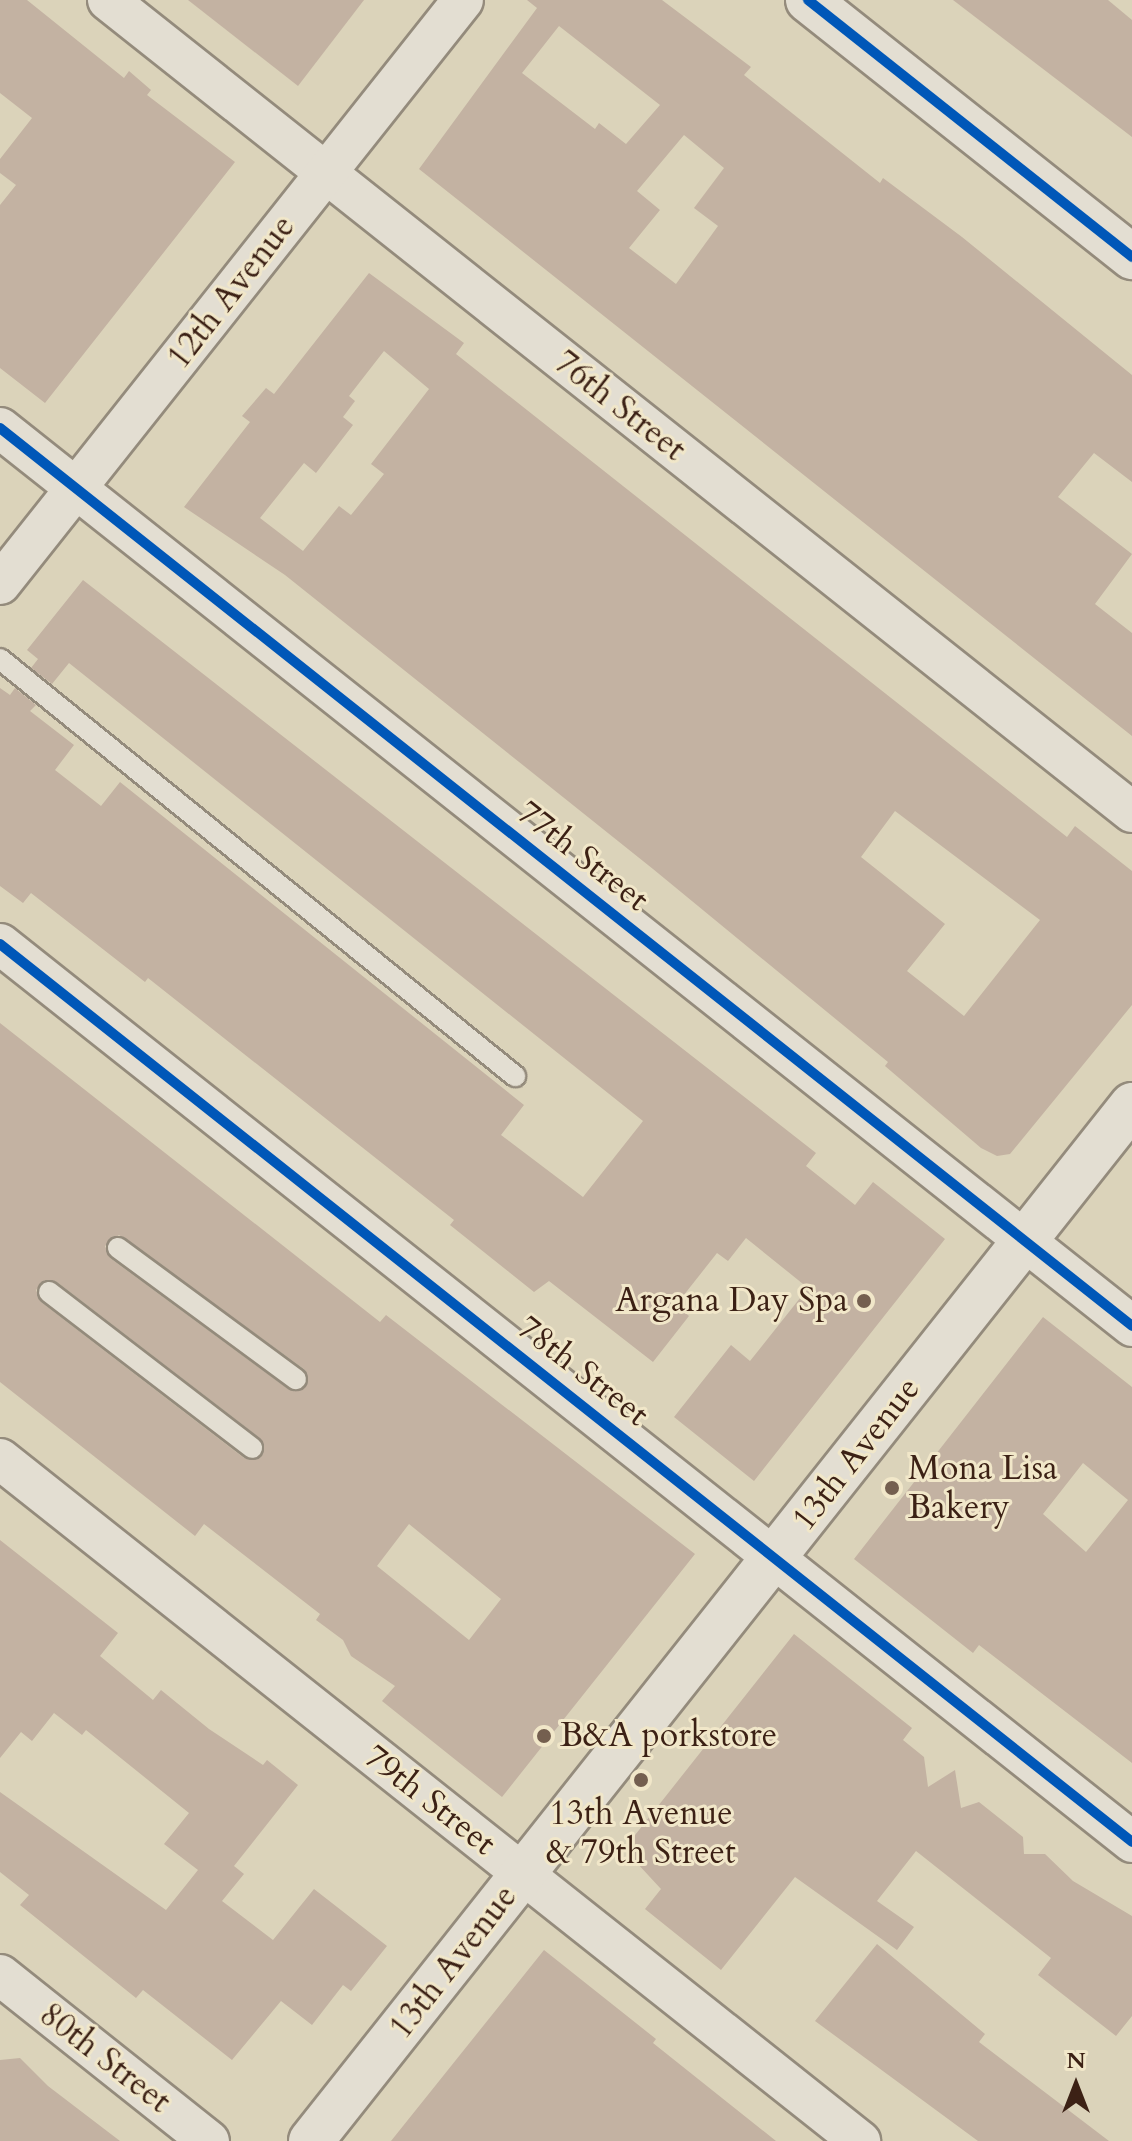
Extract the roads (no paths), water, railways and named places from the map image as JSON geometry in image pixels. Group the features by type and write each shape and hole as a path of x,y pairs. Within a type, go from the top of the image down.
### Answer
{"main road":[{"path":"808,0 1132,257"},
{"name":"13th Avenue","path":"311,2141 1132,1105"}],"street":[{"name":"76th Street","path":"108,0 1132,812"},
{"name":"12th Avenue","path":"0,584 463,0"},
{"name":"77th Street","path":"0,428 1132,1326"},
{"name":"78th Street","path":"0,944 1132,1842"},
{"name":"79th Street","path":"0,1459 860,2141"},
{"name":"80th Street","path":"0,1975 209,2141"}],"lane":[{"path":"0,659 515,1076"},
{"path":"118,1248 296,1379"},
{"path":"49,1292 252,1448"}],"place":[{"name":"Argana Day Spa","path":"864,1301"},
{"name":"Mona Lisa Bakery","path":"892,1488"},
{"name":"B&A porkstore","path":"544,1736"},
{"name":"13th Avenue & 79th Street","path":"641,1780"}]}
